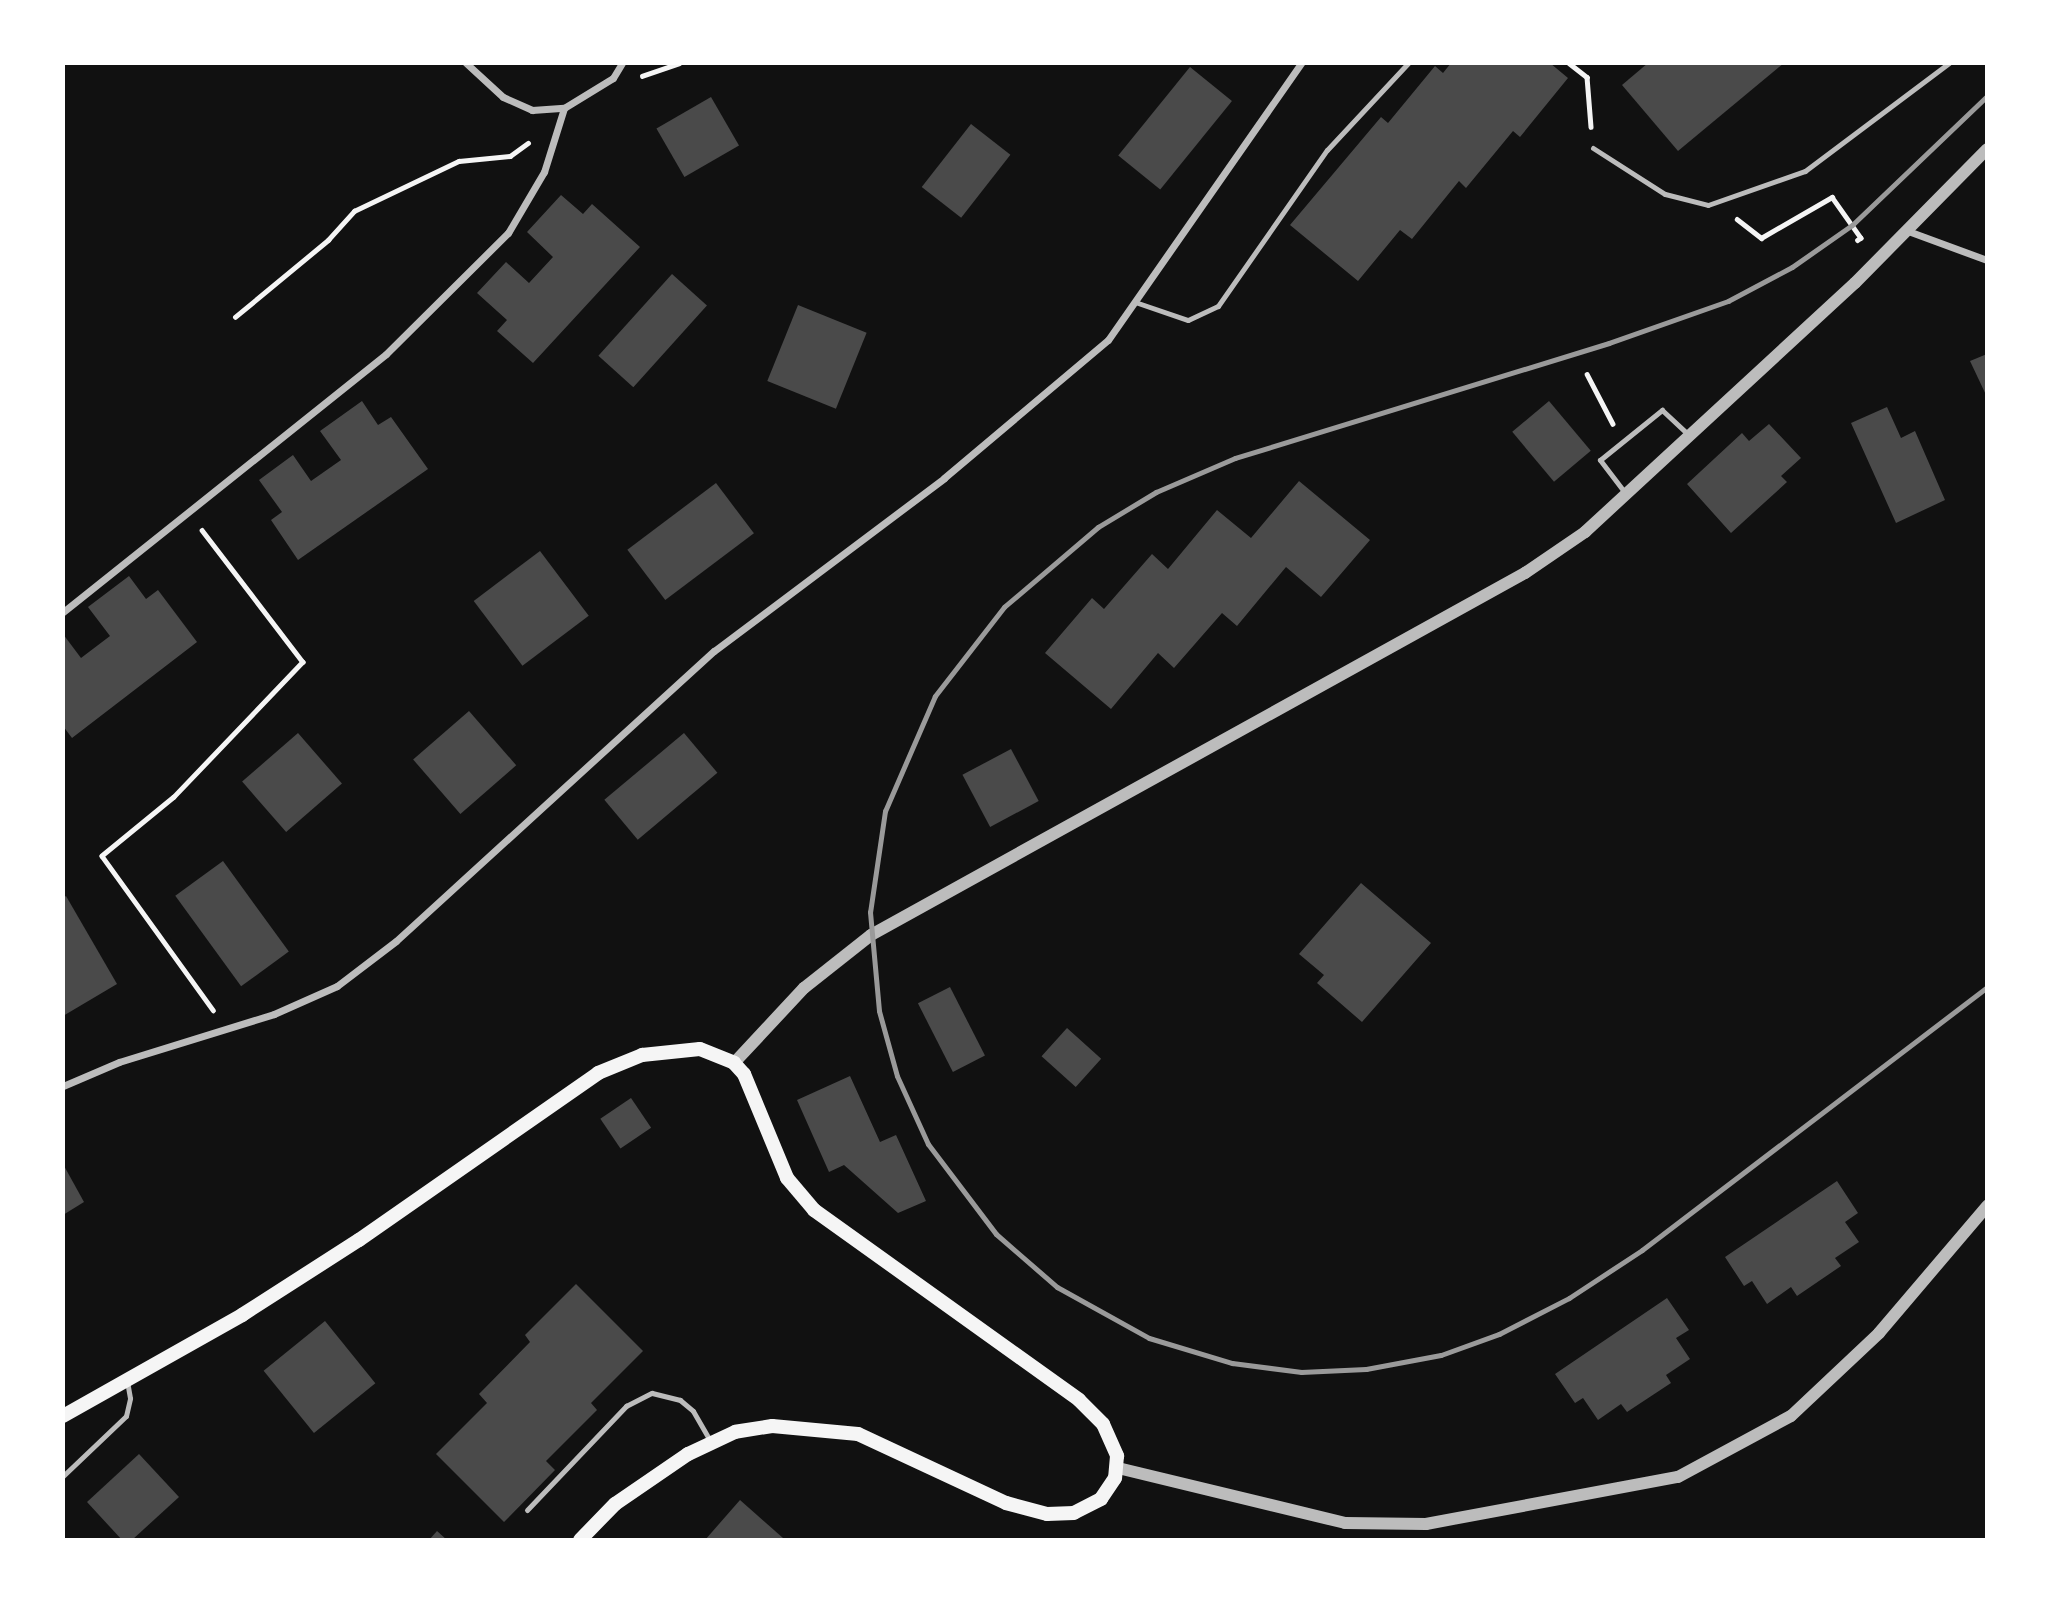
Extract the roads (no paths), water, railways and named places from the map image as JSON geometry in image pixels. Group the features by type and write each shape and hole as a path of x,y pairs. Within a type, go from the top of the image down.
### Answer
{"main road":[{"path":"63,1416 127,1381 359,1240 616,1064 667,1050 700,1049 734,1063 754,1093 768,1138 799,1194 833,1226 1079,1400 1113,1439 1118,1468 1110,1489 1092,1506 1074,1513 1047,1514 1006,1503 858,1434 772,1426 710,1441 615,1504 580,1540"}],"street":[{"path":"466,63 503,97 532,110 564,108 613,78 621,65"},
{"path":"63,1086 119,1062 274,1014 337,986 396,941 714,651 944,478 1108,340 1301,63"},
{"path":"63,612 386,354 508,233 544,172 564,108"},
{"path":"734,1063 804,988 871,936 1525,573 1586,532 1908,231 1987,149"},
{"path":"1908,231 1987,260"},
{"path":"1118,1468 1345,1524 1426,1524 1678,1477 1791,1416 1879,1333 1987,1206"}],"lane":[{"path":"1135,302 1188,320 1218,306 1266,243 1327,150 1408,63"},
{"path":"1592,148 1665,194 1708,205 1805,172 1949,63"},
{"path":"1627,495 1600,460 1662,410 1690,436"},
{"path":"63,1476 126,1416 130,1398 127,1381"},
{"path":"527,1510 626,1406 652,1393 680,1400 693,1411 710,1441"}],"railway":[{"path":"1987,96 1852,225 1792,267 1728,301 1609,343 1235,458 1156,492 1098,527 1004,607 935,696 885,811 870,912 879,1011 897,1076 928,1144 996,1234 1057,1287 1149,1338 1232,1363 1301,1372 1366,1369 1441,1355 1499,1334 1569,1298 1642,1250 1987,987"}]}
